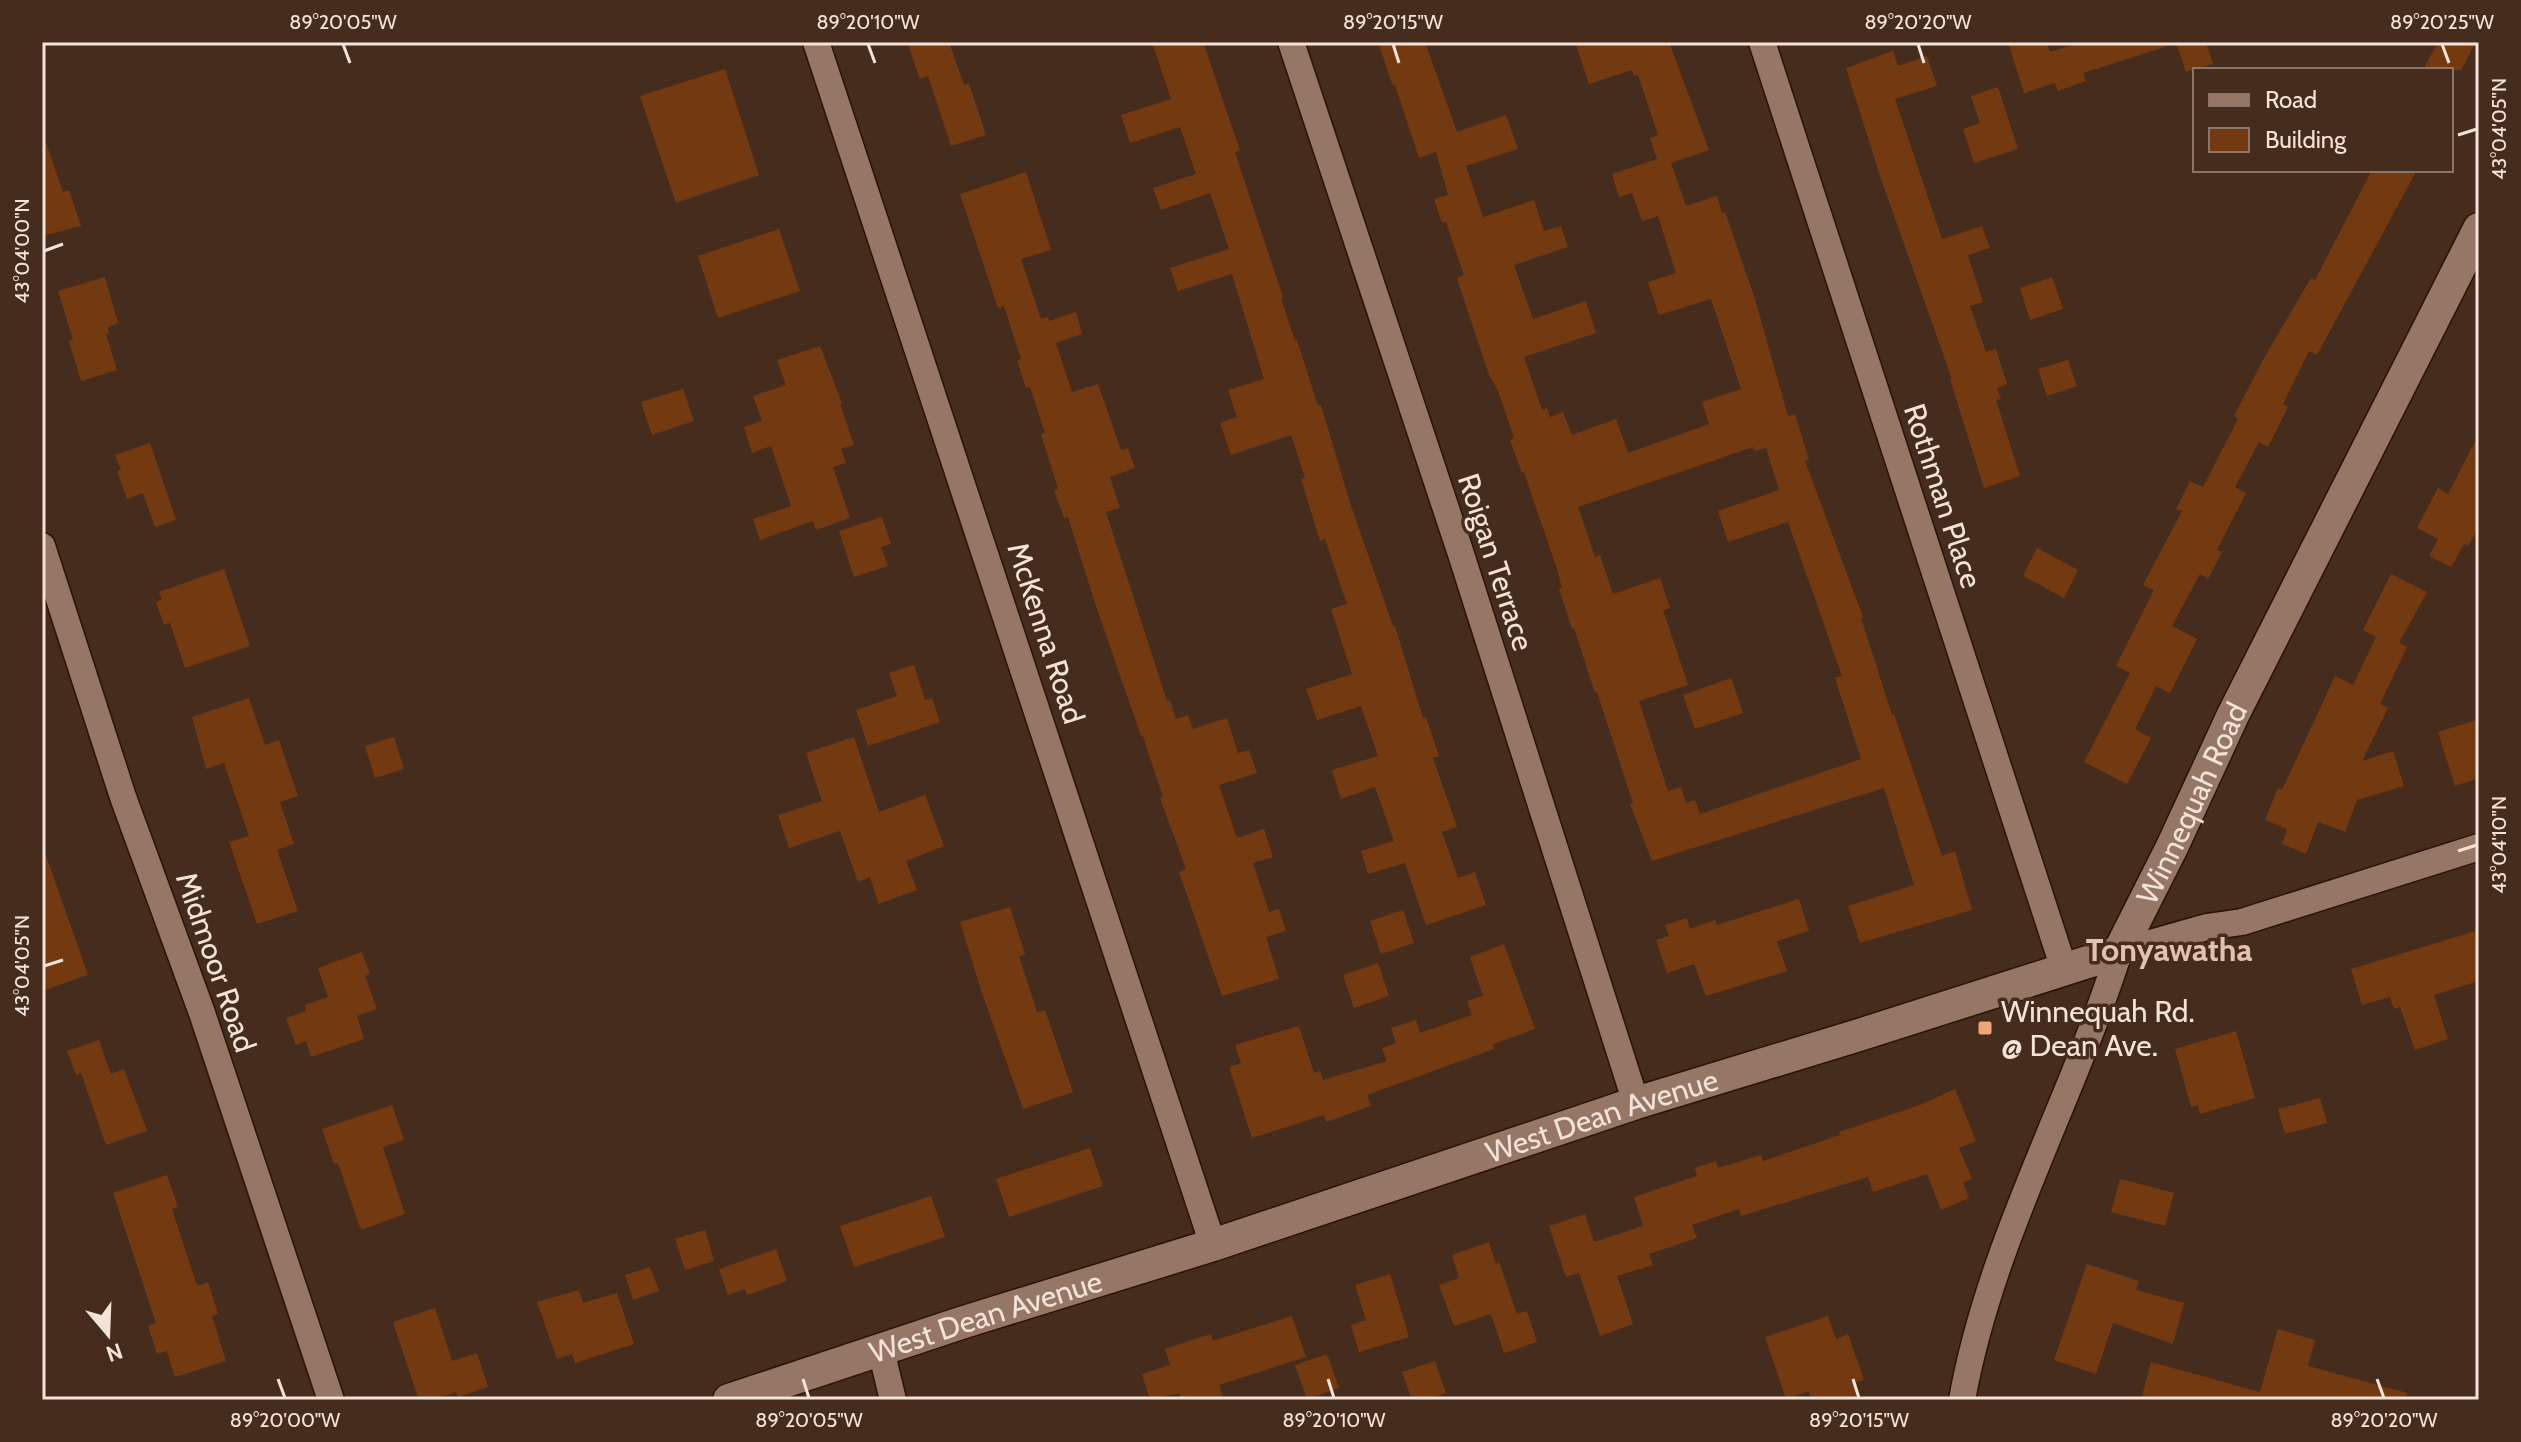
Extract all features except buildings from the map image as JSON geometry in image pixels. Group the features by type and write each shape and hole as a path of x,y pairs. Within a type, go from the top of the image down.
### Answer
{"street":[{"name":"McKenna Road","path":"816,42 1213,1245"},
{"name":"Roigan Terrace","path":"1291,42 1461,554 1636,1103"},
{"name":"Rothman Place","path":"1762,42 2064,969"},
{"name":"Winnequah Road","path":"1962,1400 1971,1351 1995,1274 2025,1190 2104,1000 2119,952 2233,715 2479,229"},
{"name":"Midmoor Road","path":"42,546 123,797 202,1013 331,1400"},
{"name":"West Dean Avenue","path":"729,1400 1213,1245 1636,1103 2119,952 2207,927 2242,922 2479,847"},
{"path":"881,1350 893,1400"}],"place":[{"name":"Winnequah Rd. @ Dean Ave.","path":"1985,1028"}],"district":[{"name":"Tonyawatha","path":"2169,949"}]}
